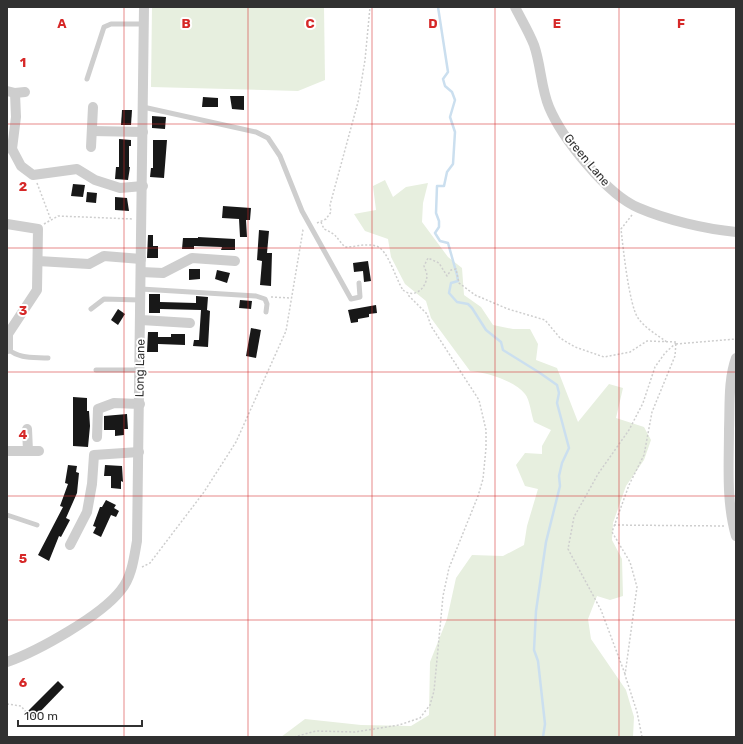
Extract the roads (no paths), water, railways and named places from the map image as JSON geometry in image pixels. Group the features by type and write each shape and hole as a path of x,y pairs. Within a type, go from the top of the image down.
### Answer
{"street":[{"name":"Long Lane","path":"7,662 28,654 95,614 121,590 131,571 137,541 140,404 144,7"},
{"name":"Green Lane","path":"515,7 534,45 548,106 554,119 580,155 606,184 638,208 701,227 736,232"},
{"path":"16,92 16,117 10,149 21,166 33,175 77,169 95,180 120,188 142,186"},
{"path":"91,147 93,107"},
{"path":"92,131 143,132"},
{"path":"7,224 38,229 37,290 8,334 8,349"},
{"path":"38,261 89,264 104,256 141,259"},
{"path":"141,272 163,273 192,258 235,261"},
{"path":"141,320 190,323"},
{"path":"735,531 729,483 732,369 736,358"},
{"path":"97,437 98,409 114,403 140,404"},
{"path":"27,429 28,451"},
{"path":"7,451 39,451"},
{"path":"70,545 87,512 92,484 94,455 139,452"}],"lane":[{"path":"87,79 104,27 111,24 144,24"},
{"path":"143,107 256,132 268,138 280,156 302,211 351,299 360,297 360,283"},
{"path":"141,289 216,292 262,297 267,304 266,312"},
{"path":"91,309 104,299 141,300"},
{"path":"8,349 14,355 23,357 48,358"},
{"path":"96,370 140,370"},
{"path":"7,515 37,525"}],"waterway":[{"path":"438,7 448,72 443,79 445,86 452,92 455,100 450,117 455,132 453,164 447,172 444,186 437,186 436,213 439,221 439,227 435,233 440,241 448,243 457,275 458,281 451,283 449,293 457,302 468,304 472,308 486,330 501,342 503,350 557,385 559,393 557,403 569,448 562,463 559,476 560,486 546,542 536,611 534,650 538,661 545,724 543,737"}]}
